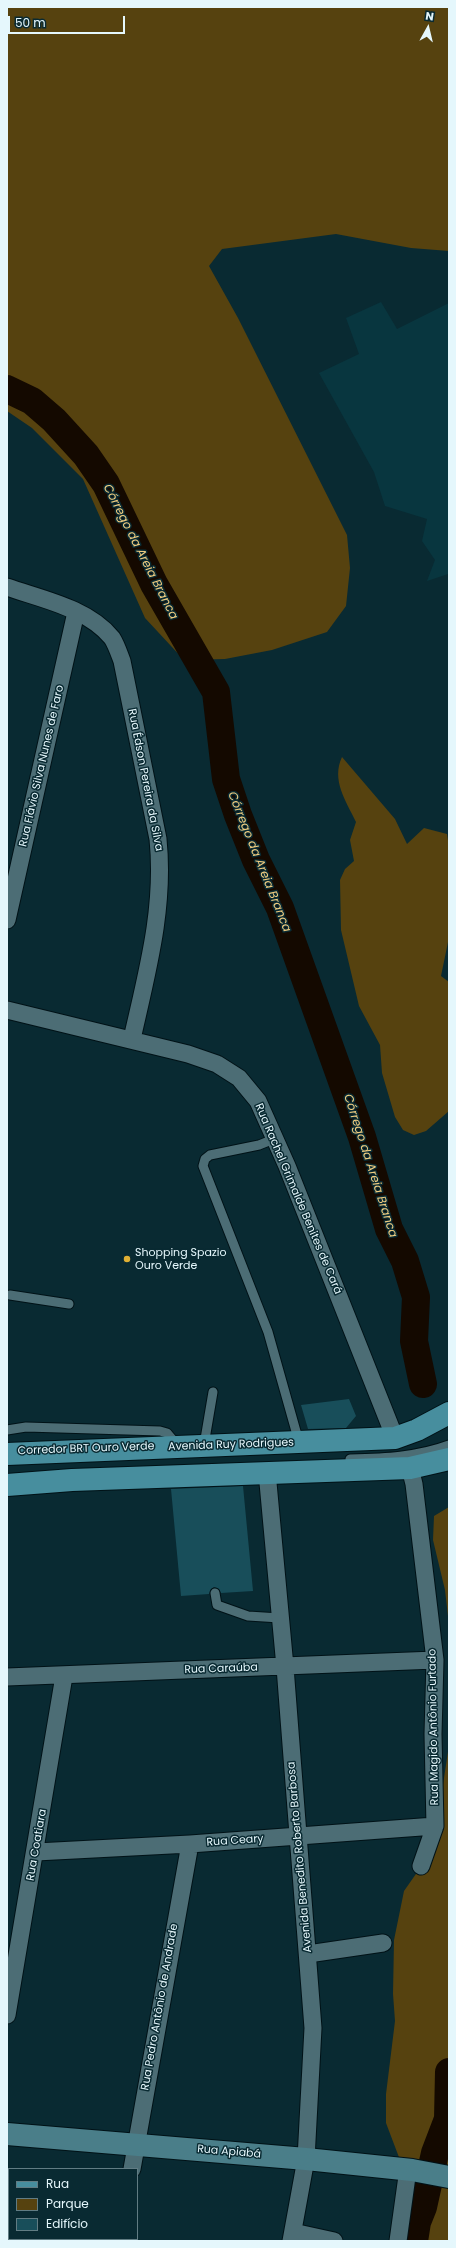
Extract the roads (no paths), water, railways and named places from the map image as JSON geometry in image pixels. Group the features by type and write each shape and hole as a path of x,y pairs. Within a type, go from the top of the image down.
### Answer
{"main road":[{"name":"Avenida Ruy Rodrigues","path":"7,1485 72,1480 190,1481 267,1468 400,1452 417,1430 449,1414"},
{"name":"Avenida Ruy Rodrigues","path":"7,1454 204,1445 400,1452 449,1459"}],"street":[{"name":"Rua Édson Pereira da Silva","path":"7,587 76,612 99,625 112,639 122,661 158,838 161,866 160,898 155,936 132,1039"},
{"name":"Rua Flávio Silva Nunes de Faro","path":"7,920 76,612"},
{"name":"Rua Rachel Grimalde Benites de Cará","path":"7,1010 132,1039 188,1054 217,1064 239,1078 258,1101 400,1452"},
{"name":"Rua Magido Antônio Furtado","path":"400,1452 414,1484 435,1660 433,1734 435,1826 421,1866"},
{"name":"Avenida Benedito Roberto Barbosa","path":"267,1468 299,1836 313,2028 306,2159 292,2237"},
{"name":"Rua Caraúba","path":"7,1677 64,1676 435,1660"},
{"name":"Rua Coatiara","path":"7,2015 36,1852 64,1676"},
{"name":"Rua Ceary","path":"36,1852 190,1844 435,1826"},
{"name":"Rua Pedro Antônio de Andrade","path":"132,2168 190,1844"},
{"path":"308,1954 384,1943"},
{"name":"Rua Apiabá","path":"7,2134 136,2143 306,2159 410,2170 446,2176"},
{"path":"398,2241 410,2170"},
{"path":"292,2237 334,2241"}],"lane":[{"path":"274,1139 259,1145 210,1155 205,1159 203,1166 268,1332 310,1449"},
{"path":"10,1295 69,1304"},
{"path":"204,1445 213,1392"},
{"path":"7,1430 26,1427 160,1431 167,1434 179,1447"},
{"path":"400,1452 424,1438"},
{"path":"337,1460 400,1452 433,1451 449,1445"},
{"name":"Corredor BRT Ouro Verde","path":"7,1464 86,1460"},
{"name":"Corredor BRT Ouro Verde","path":"7,1475 267,1468"},
{"path":"215,1593 217,1605 248,1616 280,1618"}],"waterway":[{"name":"Córrego da Areia Branca","path":"7,389 32,401 54,420 86,455 106,484 154,584 216,692 226,779 238,815 256,860 280,908 362,1137 389,1229 405,1261 416,1297 414,1341 423,1384"},
{"name":"Córrego da Areia Branca","path":"414,2241 417,2222 423,2207 435,2153 448,2119 449,2072"}],"place":[{"name":"Shopping Spazio Ouro Verde","path":"127,1259"}]}
